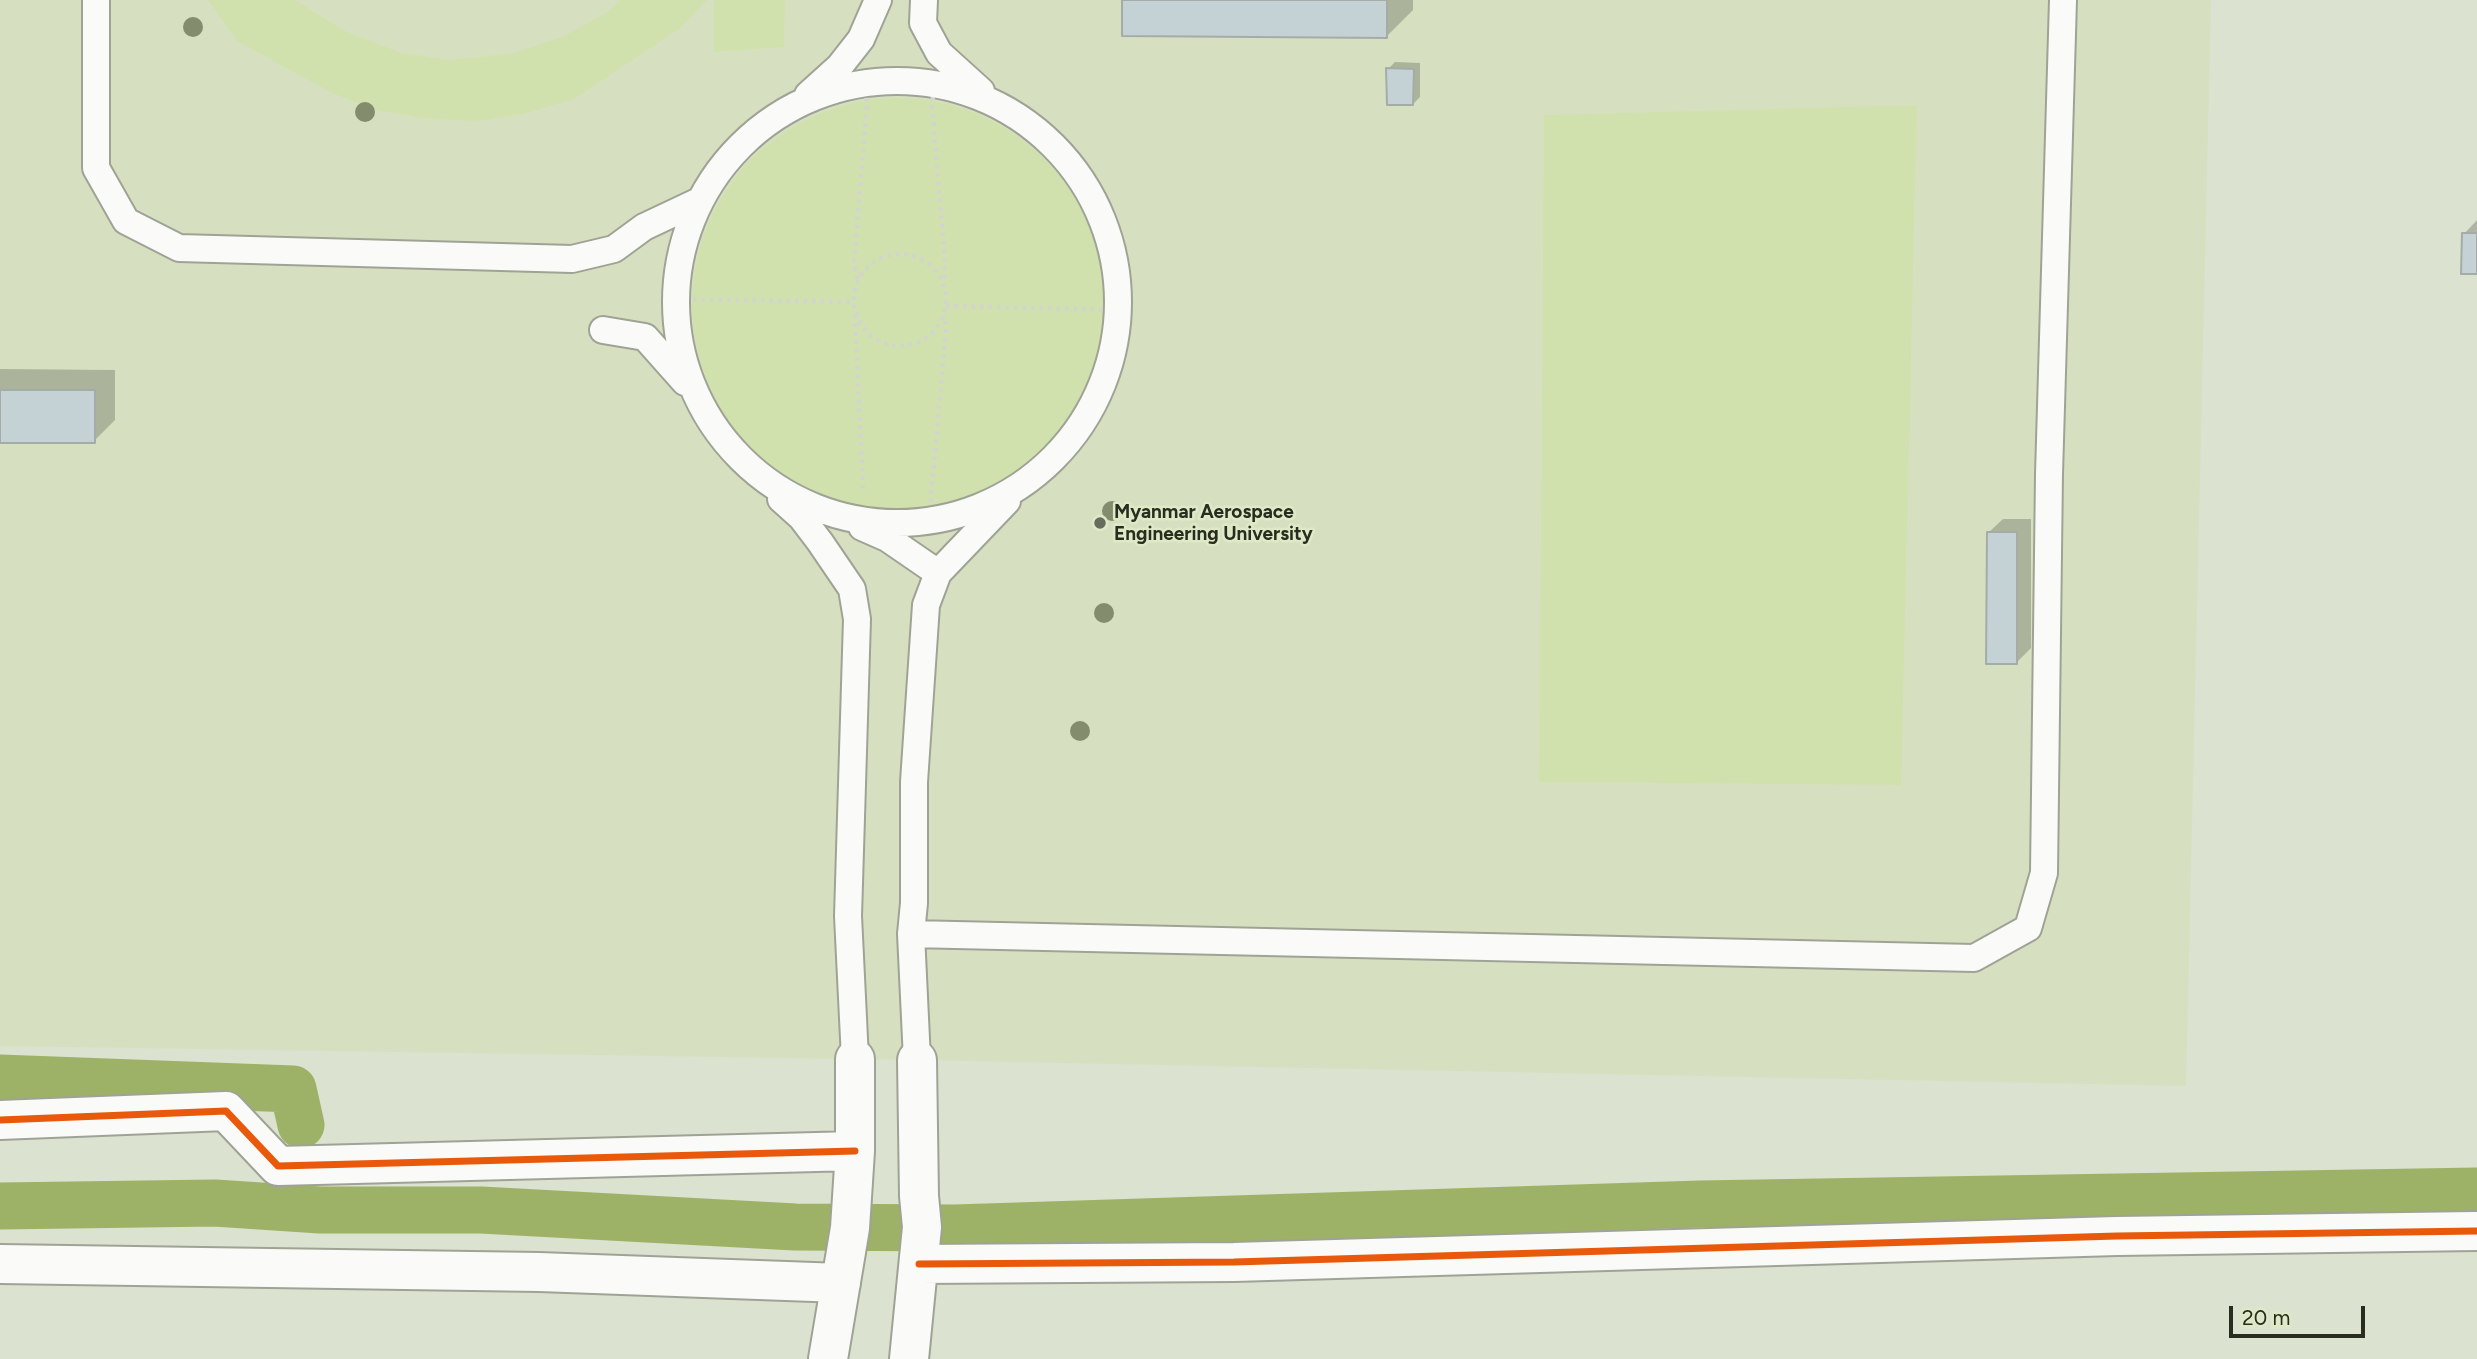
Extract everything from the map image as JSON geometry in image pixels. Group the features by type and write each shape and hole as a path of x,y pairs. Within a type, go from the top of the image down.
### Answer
{"street":[{"path":"828,1359 850,1228 855,1151 855,1059"},
{"path":"909,1359 922,1227 917,1060"},
{"path":"0,1120 226,1111 278,1166 855,1151"},
{"path":"919,1264 1234,1262 2117,1236 2477,1231"},
{"path":"0,1264 540,1272 841,1283"}],"lane":[{"path":"96,0 96,168 126,220 178,248 572,259 614,249 644,227 697,202"},
{"path":"855,1059 848,916 857,619 852,589 801,517 756,474 706,417 679,347 676,272 697,202 742,142 803,99 839,67 861,39 878,0"},
{"path":"924,0 923,23 940,53 994,105"},
{"path":"911,934 1974,958 2028,928 2044,873 2049,474 2063,0"},
{"path":"803,99 876,80 951,86 1020,117 1075,168 1108,231 1120,301 1109,373 1075,436 994,513 938,573 926,605 914,782 914,904 911,934 917,1060"},
{"path":"603,330 645,337 699,398"},
{"path":"756,474 818,509 887,538 938,573"},
{"path":"818,509 888,524 960,516 1025,485"}],"path":[{"path":"859,518 863,494 853,295 857,279 854,261 867,103 864,83"},
{"path":"855,311 861,325 872,337 887,344 901,346 916,344 929,337 939,326 944,314 946,261 932,105 935,85"},
{"path":"857,279 867,267 880,258 896,254 912,255 926,261 937,271 944,284"},
{"path":"677,299 854,302"},
{"path":"946,306 1119,310"},
{"path":"934,519 931,497 946,331 944,314"}],"shaded area":[{"name":"Myanmar Aerospace Engineering University","path":"0,0 2211,0 2186,1086 917,1060 0,1046"}],"green space":[{"path":"208,0 295,0 345,31 399,52 449,60 514,53 564,36 609,11 621,0 707,0 679,29 574,99 524,114 480,121 428,119 376,110 334,94 237,41"},
{"path":"714,0 785,0 784,47 714,52"},
{"path":"898,98 938,102 977,113 1013,132 1044,158 1070,189 1089,225 1100,264 1104,304 1100,344 1089,383 1070,419 1044,450 1013,476 977,495 938,506 898,510 858,506 819,495 783,476 752,450 726,419 707,383 696,344 692,304 696,264 707,225 726,189 752,158 783,132 819,113 858,102"},
{"path":"1917,105 1901,785 1539,782 1544,115"}],"building":[{"path":"1122,0 1387,0 1387,38 1122,36"},
{"path":"1386,68 1414,69 1413,105 1387,105"},
{"path":"2462,233 2477,233 2477,274 2461,274"},
{"path":"0,390 95,390 95,443 0,443"},
{"path":"1987,532 2017,532 2017,664 1986,664"}],"waterway":[{"path":"0,1078 293,1089 301,1125"},
{"path":"0,1206 215,1203 320,1210 481,1210 795,1227 955,1228 1700,1204 2477,1191"}],"cycle path":[{"path":"0,1120 226,1111 278,1166 855,1151"},
{"path":"919,1264 1234,1262 2117,1236 2477,1231"}],"place":[{"name":"Myanmar Aerospace Engineering University","path":"1100,523"}]}
